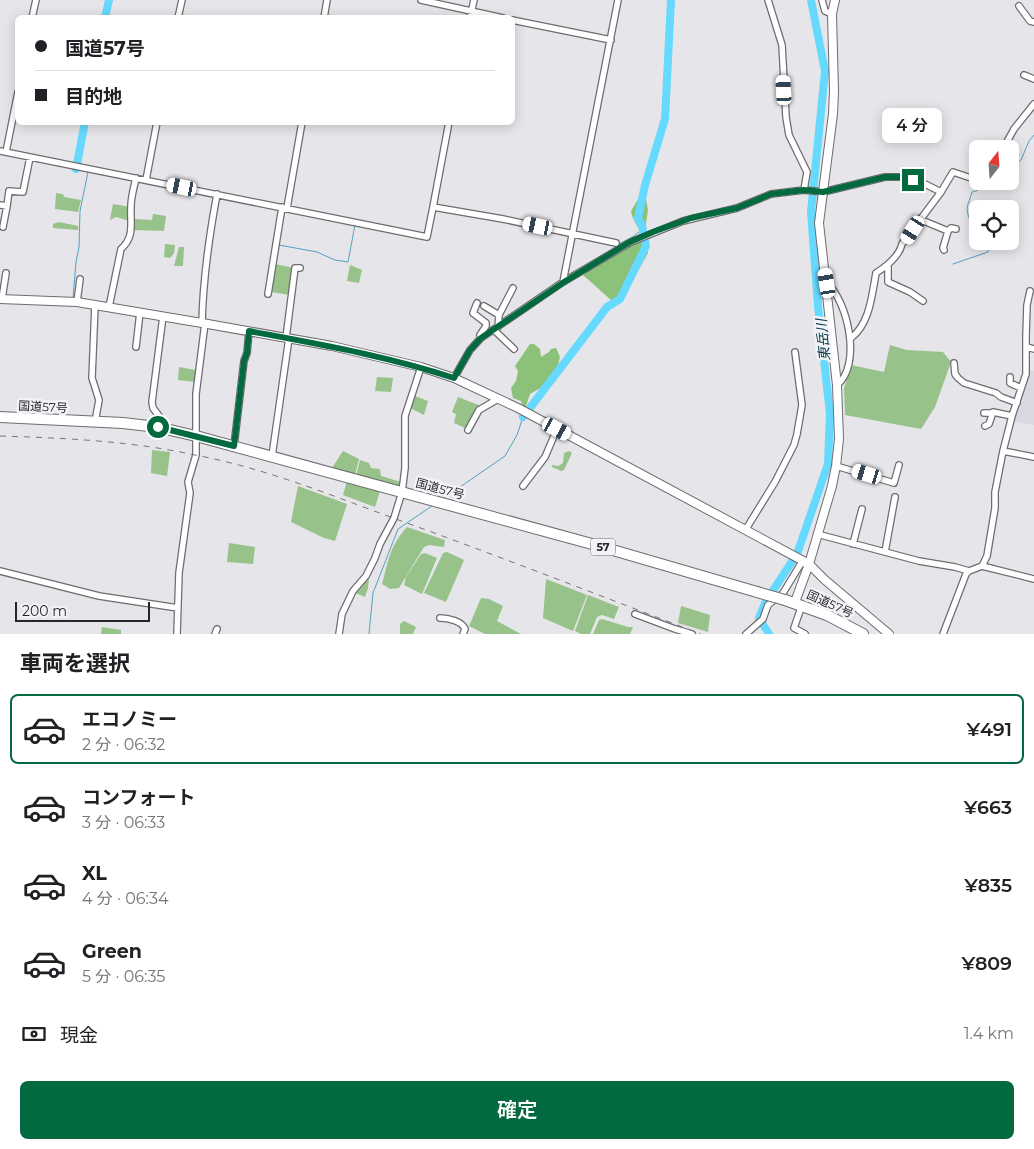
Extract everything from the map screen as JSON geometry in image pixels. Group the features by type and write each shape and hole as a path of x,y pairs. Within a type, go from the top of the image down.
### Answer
{"highway":[{"name":"国道57号","path":"0,417 123,423 158,427 196,436 448,504 794,602 827,615 863,634"}],"street":[{"path":"33,15 36,0"},
{"path":"179,15 182,0"},
{"path":"324,15 327,0"},
{"path":"421,0 471,14 474,0"},
{"path":"564,282 618,0"},
{"path":"768,0 772,18 782,45 789,135 807,172 804,190"},
{"path":"822,0 825,11 832,14"},
{"path":"805,634 794,628 794,602 805,562 817,534 836,466 839,439 836,385 820,222 834,91 832,14 835,0"},
{"path":"1019,6 1029,21"},
{"path":"515,21 611,40"},
{"path":"1024,75 1034,79"},
{"path":"15,104 3,152 427,238 448,125"},
{"path":"1007,140 1034,104"},
{"path":"146,180 156,125"},
{"path":"268,294 301,125"},
{"path":"3,227 9,191 23,192 30,157"},
{"path":"851,338 860,329 871,303 876,273 888,266 901,250 902,244 941,192 953,172 969,177"},
{"path":"454,378 470,350 481,338 564,282 630,242 647,234 691,218 737,208 771,194 804,190 823,192 885,177 902,177 941,192"},
{"path":"109,307 121,249 128,243 130,235 131,205 136,178"},
{"path":"177,634 179,573 190,493 188,482 196,455 196,394 203,323 203,284 209,235 217,194"},
{"path":"0,205 7,206"},
{"path":"433,207 616,243"},
{"path":"920,219 948,231"},
{"path":"944,250 948,231 951,228 956,229"},
{"path":"888,266 888,282 910,292 922,301"},
{"path":"272,456 288,338 295,268 300,268"},
{"path":"6,273 1,299 77,302 163,316 332,346 421,367 454,378 557,429 805,562 889,634"},
{"path":"77,302 80,279"},
{"path":"827,283 834,289 851,338 845,375 836,385"},
{"path":"496,328 499,315 513,288"},
{"path":"982,566 987,556 995,508 995,492 1003,452 1012,416 1026,374 1027,313 1030,291"},
{"path":"477,303 473,313 486,323 480,335 481,338"},
{"path":"95,422 99,400 92,378 96,305"},
{"path":"484,306 499,315"},
{"path":"136,347 140,312"},
{"path":"158,427 159,416 152,406 163,316"},
{"path":"496,328 514,348"},
{"path":"234,446 249,331"},
{"path":"1027,347 1034,349"},
{"path":"746,529 775,482 794,445 802,405 795,352"},
{"path":"954,363 955,374 964,383 996,392 1001,397 1017,403"},
{"path":"339,634 342,614 353,591 366,576 375,558 394,518 402,492 405,468 405,416 421,367"},
{"path":"1010,376 1010,383 1021,388"},
{"path":"468,430 479,410 498,399"},
{"path":"984,413 996,412 1012,416"},
{"path":"985,426 988,424 991,413"},
{"path":"523,486 545,457 557,429"},
{"path":"1003,452 1034,457"},
{"path":"836,466 894,483 899,465"},
{"path":"885,552 895,498"},
{"path":"853,544 862,509"},
{"path":"817,534 919,561 969,571"},
{"path":"746,634 761,622 768,605 783,593 800,565 805,562"},
{"path":"943,634 963,580 969,571 982,566 1034,579"},
{"path":"0,571 100,596 178,608"},
{"path":"635,614 675,630 692,634"},
{"path":"440,618 445,618 465,626 463,634"}],"shaded area":[{"path":"1031,370 1034,371 1034,425 1013,421"}],"green space":[{"path":"644,189 648,210 645,230 648,253 625,294 611,300 583,275 629,241 644,241 631,211"},
{"path":"56,193 63,194 64,197 81,200 78,212 55,209"},
{"path":"113,204 130,207 130,221 116,217 110,220"},
{"path":"153,214 166,216 164,231 133,230 135,219 152,220"},
{"path":"59,222 78,226 78,230 53,228 53,224"},
{"path":"165,244 175,245 174,253 170,258 164,257"},
{"path":"179,247 184,247 183,266 174,266"},
{"path":"275,264 294,268 290,295 271,292"},
{"path":"350,265 362,270 359,283 347,281"},
{"path":"530,344 534,344 540,349 541,357 551,349 556,348 560,357 558,365 542,387 530,394 525,409 521,401 513,398 511,388 516,381 518,371 515,366"},
{"path":"890,345 907,350 943,352 951,362 935,407 921,429 845,415 844,388 851,365 884,372"},
{"path":"179,367 196,370 195,382 178,380"},
{"path":"377,377 393,378 391,392 375,391"},
{"path":"415,396 428,401 424,415 410,408"},
{"path":"458,397 481,406 467,429 454,423 456,414 452,412"},
{"path":"152,450 170,452 167,476 151,473"},
{"path":"343,451 359,459 355,475 332,468"},
{"path":"569,451 572,453 564,470 561,471 552,467 552,465 558,466 563,463 564,453"},
{"path":"360,460 369,463 371,468 380,469 381,476 401,482 400,488 356,476"},
{"path":"347,481 380,491 375,507 343,495"},
{"path":"298,486 347,504 335,541 324,538 291,522"},
{"path":"407,527 445,540 444,547 429,545 424,547 399,588 390,589 382,584 388,561 396,541"},
{"path":"229,543 255,547 253,564 227,562"},
{"path":"447,552 464,560 446,602 424,593 443,553"},
{"path":"425,553 437,558 422,594 404,585 406,577 421,554"},
{"path":"367,577 369,578 368,588 365,597 355,593"},
{"path":"546,579 587,595 573,631 543,618"},
{"path":"588,595 619,607 614,619 602,615 597,617 590,634 581,634 575,631"},
{"path":"481,598 489,599 503,606 497,621 521,634 485,634 469,626"},
{"path":"681,606 710,615 708,632 678,623"},
{"path":"602,619 633,627 630,634 593,634 599,620"},
{"path":"404,621 416,627 413,634 400,634 400,624"},
{"path":"102,627 121,630 121,634 101,634"}],"waterway":[{"path":"106,15 109,0"},
{"path":"523,417 607,307 620,299 646,246 642,226 638,218 645,185 665,119 671,0"},
{"name":"東岳川","path":"769,634 759,618 766,601 797,554 828,464 830,414 818,306 811,212 825,71 811,0"},
{"path":"76,169 84,125"},
{"path":"1019,162 1034,135"},
{"path":"0,154 26,159"},
{"path":"33,161 51,164"},
{"path":"73,298 79,247 80,211 88,172"},
{"path":"969,200 972,192 977,190"},
{"path":"969,201 967,210 969,216"},
{"path":"279,245 317,252 335,260 348,262 355,225"},
{"path":"619,244 639,232"},
{"path":"953,264 988,252 989,250"},
{"path":"444,498 505,456 517,435 523,417"},
{"path":"369,634 373,593 398,529 432,506"}],"railway":[{"path":"0,436 73,439 147,446 221,460 246,467 296,482 701,634"}],"route":[{"path":"158,427 234,446 249,331 332,346 421,367 454,378 470,350 481,338 564,282 640,237 691,218 737,208 771,194 804,190 823,192 885,177 902,177 913,180"}]}
